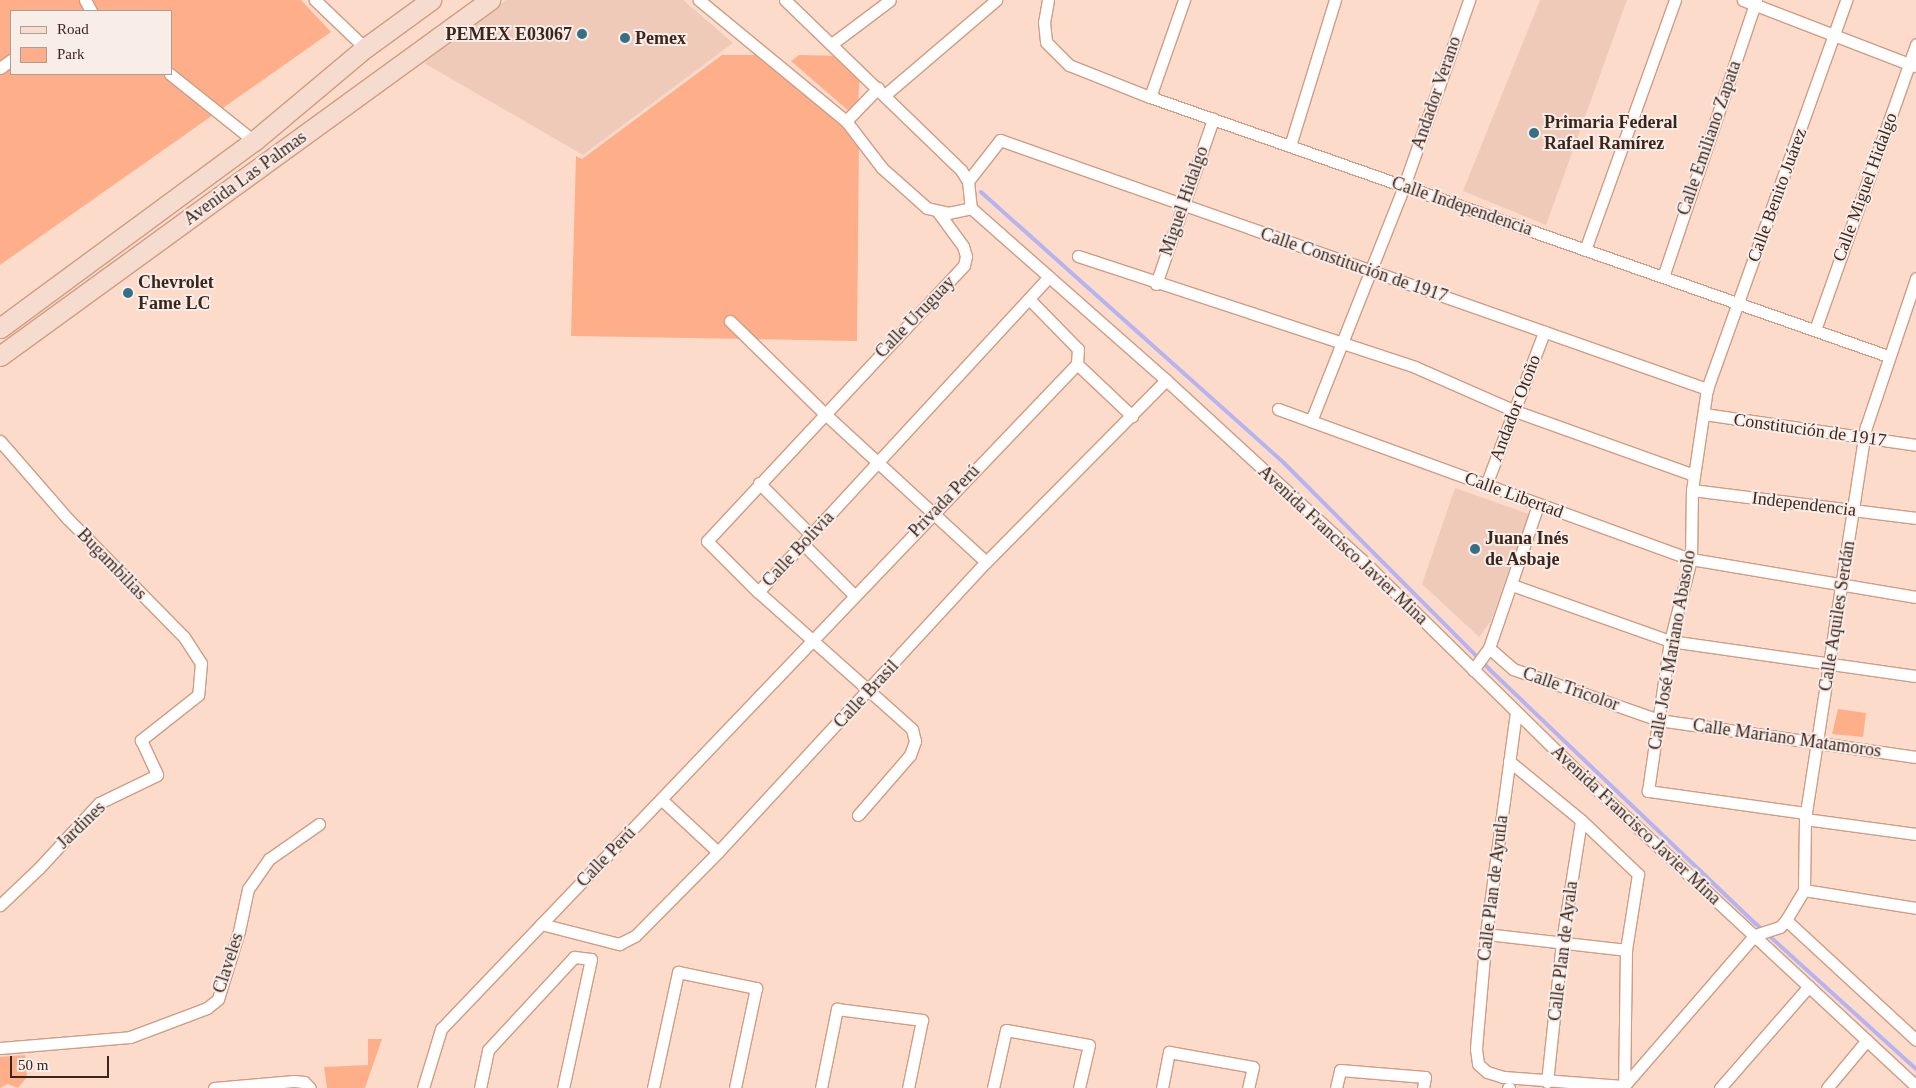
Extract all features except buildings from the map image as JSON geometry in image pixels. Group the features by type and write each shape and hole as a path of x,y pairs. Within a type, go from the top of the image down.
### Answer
{"main road":[{"name":"Avenida Las Palmas","path":"0,328 254,141 365,48 431,0"},
{"name":"Avenida Las Palmas","path":"0,356 490,0"}],"street":[{"path":"315,0 365,48"},
{"path":"699,0 846,121 882,168 927,208 938,212 971,208 968,181 961,170 833,43 784,0"},
{"path":"833,43 890,0"},
{"path":"846,121 996,0"},
{"name":"Calle Independencia","path":"1048,0 1044,22 1046,42 1069,65 1290,146 1888,356"},
{"path":"1150,96 1184,0"},
{"path":"1290,146 1335,0"},
{"name":"Andador Verano","path":"1311,421 1404,186 1469,0"},
{"path":"1586,250 1674,0"},
{"name":"Calle Benito Juárez","path":"1707,389 1846,0"},
{"path":"1751,1 1912,65"},
{"name":"Calle Emiliano Zapata","path":"1663,277 1751,1"},
{"name":"Calle Miguel Hidalgo","path":"1814,330 1912,65 1916,44"},
{"path":"171,75 254,141"},
{"name":"Miguel Hidalgo","path":"1156,284 1213,118"},
{"name":"Calle Constitución de 1917","path":"968,181 1000,140 1707,389"},
{"name":"Avenida Francisco Javier Mina","path":"971,208 1166,380 1361,559 1474,668 1516,712 1916,1086"},
{"name":"Calle Uruguay","path":"758,592 707,541 740,503 964,265 966,256 963,246 938,212"},
{"path":"1078,256 1156,284 1415,367 1515,411 1694,475"},
{"name":"Calle Bolivia","path":"858,815 910,755 915,740 912,728 758,592 1049,277"},
{"name":"Calle Aquiles Serdán","path":"1804,890 1805,816 1864,437 1888,356 1916,278"},
{"path":"1029,299 1078,349 1077,364 1132,416"},
{"path":"730,321 824,413 986,562"},
{"name":"Andador Otoño","path":"1486,484 1544,332"},
{"name":"Privada Perú","path":"813,641 932,513 1077,364"},
{"name":"Calle Brasil","path":"541,924 619,944 635,936 718,852 870,691 986,562 1166,380"},
{"name":"Calle José Mariano Abasolo","path":"1707,389 1692,490 1691,559 1670,642 1648,791 1805,816"},
{"name":"Calle Libertad","path":"1278,409 1691,559 1841,586 1916,597"},
{"name":"Constitución de 1917","path":"1704,414 1916,445"},
{"name":"Bugambilias","path":"0,441 67,518 184,638 201,663 198,695"},
{"path":"759,483 854,595"},
{"name":"Independencia","path":"1692,490 1916,518"},
{"path":"1474,668 1488,650 1538,505"},
{"path":"1512,584 1670,642 1916,676"},
{"name":"Calle Perú","path":"423,1088 441,1029 813,641"},
{"name":"Calle Tricolor","path":"1488,650 1514,669 1659,720"},
{"name":"Jardines","path":"0,905 39,868 99,803 158,775 141,740 198,695"},
{"name":"Calle Plan de Ayutla","path":"1516,712 1486,934 1476,1050 1478,1064 1486,1072 1503,1077 1547,1082"},
{"name":"Calle Mariano Matamoros","path":"1659,720 1916,757"},
{"path":"1509,760 1581,820 1638,874 1626,950 1625,1087"},
{"path":"662,800 718,852"},
{"path":"1805,816 1916,834"},
{"name":"Calle Plan de Ayala","path":"1547,1082 1562,942 1581,820"},
{"name":"Claveles","path":"0,1048 130,1037 207,1008 218,999 239,931 248,889 269,859 318,824"},
{"path":"1625,1087 1755,936 1783,923 1804,890 1916,908"},
{"path":"1783,923 1916,1040"},
{"path":"1486,934 1626,950"},
{"path":"480,1088 488,1050 574,957 591,959 563,1088"},
{"path":"653,1088 678,972 756,988 735,1088"},
{"path":"1720,1088 1809,986"},
{"path":"820,1088 837,1009 922,1020 908,1088"},
{"path":"994,1088 1006,1030 1089,1045 1079,1088"},
{"path":"1827,1088 1867,1040"},
{"path":"1162,1088 1169,1052 1253,1066 1248,1088"},
{"path":"1336,1088 1340,1070 1424,1083"},
{"path":"214,1088 294,1081 304,1082 310,1088"},
{"path":"1547,1082 1625,1087"}],"shaded area":[{"path":"506,0 683,0 733,43 583,155 424,63"},
{"name":"Primaria Federal Rafael Ramírez","path":"1540,0 1627,0 1546,225 1463,191"},
{"name":"Juana Inés de Asbaje","path":"1455,488 1529,514 1491,621 1479,637 1422,584"}],"green space":[{"path":"0,0 301,0 331,32 0,265"},
{"path":"722,55 761,55 843,123 859,142 857,341 571,336 576,156 582,159"},
{"path":"799,55 843,56 860,73 858,104 851,113 791,61"},
{"path":"1838,709 1866,713 1863,737 1832,734"},
{"path":"368,1039 382,1039 365,1088 327,1088 324,1067 368,1065"},
{"path":"25,1055 27,1077 18,1088 8,1084 0,1088 0,1057"}],"waterway":[{"path":"981,192 1284,463 1489,669 1755,923 1916,1069"}],"place":[{"name":"PEMEX E03067","path":"582,34"},
{"name":"Pemex","path":"625,38"},
{"name":"Primaria Federal Rafael Ramírez","path":"1534,133"},
{"name":"Chevrolet Fame LC","path":"128,293"},
{"name":"Juana Inés de Asbaje","path":"1475,549"}]}
